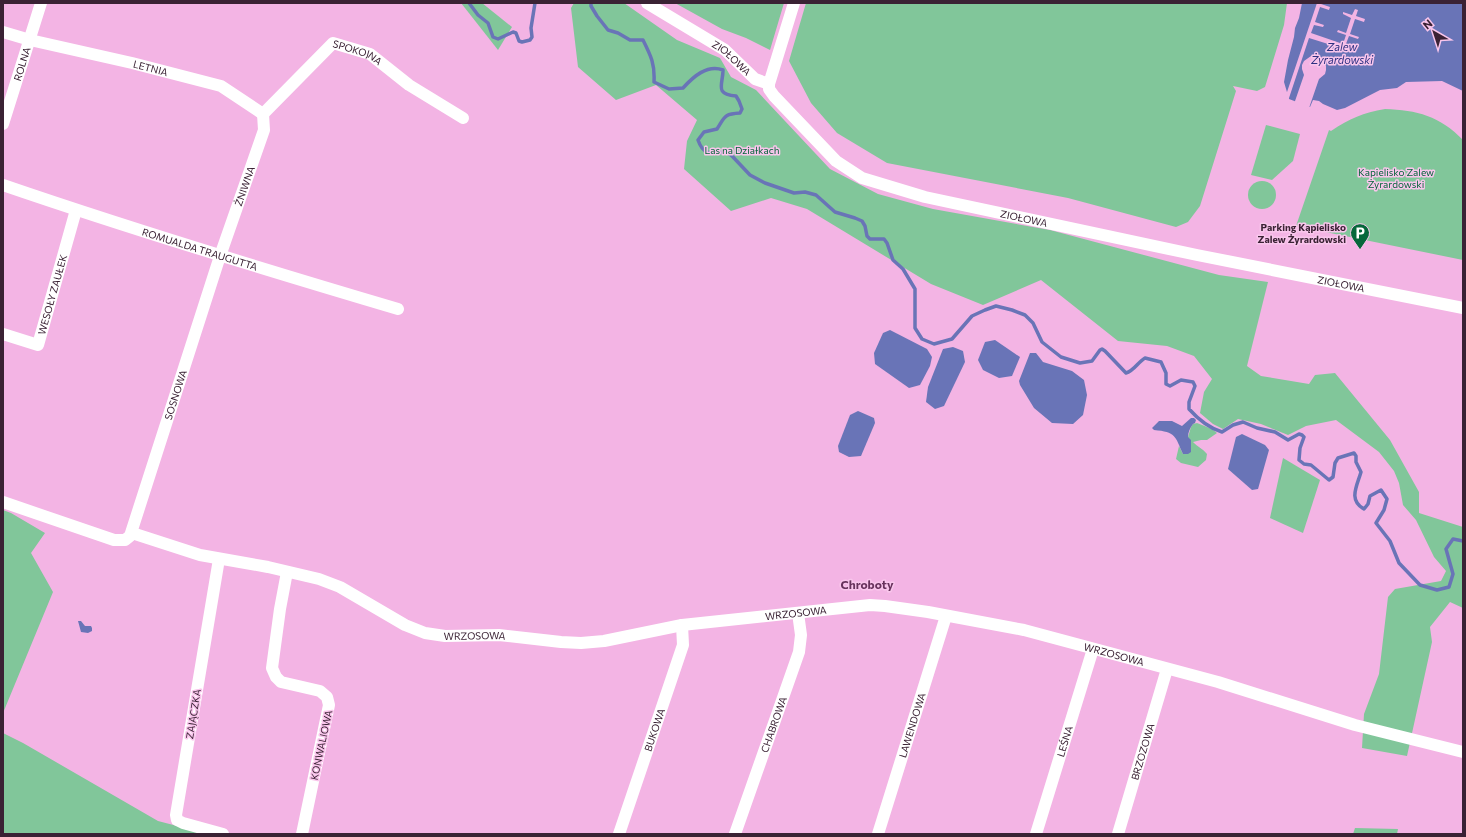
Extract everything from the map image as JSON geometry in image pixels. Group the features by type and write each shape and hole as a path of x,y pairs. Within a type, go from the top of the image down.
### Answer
{"street":[{"name":"ROLNA","path":"3,124 41,3"},
{"name":"ZIOŁOWA","path":"648,3 725,50 755,78 769,84 769,89 774,96 836,161 862,178 933,199 1463,308"},
{"path":"769,84 794,3"},
{"name":"LETNIA","path":"3,32 30,40 132,63 221,86 263,114"},
{"name":"SPOKOJNA","path":"263,114 333,43 370,54 409,85 463,118"},
{"name":"ŻNIWNA","path":"220,256 264,130 263,114"},
{"name":"ROMUALDA TRAUGUTTA","path":"3,185 220,256 398,308"},
{"name":"WESOŁY ZAUŁEK","path":"3,334 38,345 76,210"},
{"name":"SOSNOWA","path":"132,533 220,256"},
{"path":"3,502 114,540 128,539 132,533"},
{"name":"WRZOSOWA","path":"132,533 193,553 268,567 319,579 340,587 405,625 425,633 445,636 499,635 581,643 604,641 682,625 798,614 870,605 885,606 1024,630 1218,682 1355,725 1463,752"},
{"name":"ZAJĄCZKA","path":"219,559 176,815 177,820 183,823 223,834"},
{"name":"KONWALIOWA","path":"287,572 280,609 272,668 281,682 320,691 327,697 329,705 302,834"},
{"name":"CHABROWA","path":"735,834 799,652 801,635 798,614"},
{"name":"LAWENDOWA","path":"878,834 946,616"},
{"name":"BUKOWA","path":"619,834 683,645 682,625"},
{"name":"LEŚNA","path":"1036,834 1093,649"},
{"name":"BRZOZOWA","path":"1118,834 1167,669"}],"green space":[{"path":"461,3 482,3 512,27 498,50"},
{"name":"Las na Działkach","path":"574,3 624,3 677,40 720,58 731,77 756,90 830,169 878,194 933,209 1050,230 1219,275 1268,282 1247,366 1261,376 1309,384 1315,375 1335,373 1390,440 1419,492 1419,513 1463,527 1463,608 1450,602 1430,627 1432,642 1407,756 1362,748 1364,714 1379,674 1388,597 1395,589 1441,581 1446,571 1434,557 1416,520 1403,505 1399,483 1394,471 1379,452 1336,420 1306,426 1288,435 1261,424 1238,419 1223,429 1213,424 1200,413 1204,392 1212,379 1194,356 1167,346 1118,341 1041,280 983,305 931,284 807,209 771,198 731,211 684,169 687,141 697,120 656,85 616,100 578,67 571,8"},
{"path":"675,3 784,3 770,50 746,38 722,29"},
{"path":"806,3 1287,3 1284,25 1265,87 1257,91 1233,86 1236,91 1200,206 1188,222 1176,227 1068,198 887,163 837,133 811,103 789,61"},
{"name":"Kapielisko Zalew Żyrardowski","path":"1385,109 1407,111 1427,116 1446,125 1463,140 1463,260 1296,226 1329,130 1331,131 1344,123 1370,112"},
{"path":"1266,125 1300,134 1293,161 1272,180 1251,175"},
{"path":"1262,181 1272,185 1276,195 1272,205 1262,209 1252,205 1248,195 1252,185"},
{"path":"1197,423 1212,429 1217,433 1207,440 1193,442 1207,454 1206,460 1198,467 1181,463 1176,459 1179,446 1183,454 1191,427 1193,424"},
{"path":"1283,458 1320,480 1303,533 1270,518"},
{"path":"3,510 11,513 45,533 31,553 53,592 3,713"},
{"path":"3,733 158,821 208,834 3,834"},
{"path":"1355,828 1398,829 1397,834 1353,834"}],"water":[{"name":"Zalew Żyrardowski","path":"1302,3 1463,3 1463,91 1442,81 1406,82 1397,88 1380,90 1345,108 1337,110 1319,101 1313,100 1310,107 1289,99 1284,82 1295,28"},
{"path":"890,330 927,349 932,357 930,366 920,385 909,388 875,364 874,353 883,333"},
{"path":"995,340 1020,357 1012,376 999,378 983,370 978,360 985,342"},
{"path":"953,347 963,351 965,362 944,406 935,409 926,402 928,387 943,349"},
{"path":"1030,353 1036,353 1043,362 1072,371 1084,380 1087,395 1083,415 1073,424 1052,423 1034,408 1020,385 1019,381"},
{"path":"858,411 874,418 875,423 861,456 849,457 839,452 838,446 850,415"},
{"path":"1191,418 1196,420 1188,433 1188,437 1191,440 1191,452 1188,454 1183,454 1174,436 1167,432 1154,430 1152,428 1159,421 1172,421 1182,426"},
{"path":"1242,434 1265,445 1269,450 1258,489 1252,490 1228,469 1236,437"},
{"path":"78,621 81,621 85,626 91,626 92,631 88,633 81,632"}],"pier":[{"path":"1317,3 1322,3 1321,4 1330,7 1329,10 1320,7 1315,22 1324,25 1323,27 1314,25 1311,33 1343,44 1346,35 1337,32 1338,30 1346,33 1351,18 1343,14 1343,12 1352,15 1355,9 1358,10 1356,16 1365,19 1364,22 1355,19 1350,34 1359,37 1358,39 1349,36 1344,49 1309,38 1288,101 1286,95"},
{"path":"1311,56 1322,59 1326,66 1326,70 1325,74 1319,79 1309,108 1294,104 1304,75 1302,65 1304,61"}],"waterway":[{"path":"469,3 478,15 488,23 493,37 498,39 513,32 516,33 519,41 522,42 530,40 532,37 531,28 535,3"},
{"path":"591,3 591,6 597,16 608,30 618,33 630,40 643,40 652,60 654,82 669,89 683,88 696,76 706,70 723,70 721,84 722,91 729,95 736,96 742,109 740,113 727,115 717,129 704,132 698,140 700,145 706,152 709,153 727,152 750,175 765,183 794,193 805,192 816,195 835,212 862,221 865,226 867,236 870,239 884,239 893,260 903,269 915,289 915,328 922,339 934,344 952,339 972,316 996,306 1025,315 1033,323 1042,342 1061,357 1080,363 1092,361 1102,349 1126,373 1145,358 1161,362 1166,373 1166,384 1170,386 1181,380 1193,382 1195,386 1189,402 1189,409 1212,428 1222,432 1233,425 1243,422 1257,428 1275,432 1288,440 1299,434 1302,435 1304,437 1300,448 1299,460 1304,464 1311,465 1329,480 1333,477 1335,463 1338,458 1354,453 1356,456 1356,462 1361,472 1355,492 1356,501 1364,509 1368,504 1370,496 1381,490 1387,499 1384,510 1376,523 1390,541 1399,563 1420,585 1437,590 1449,587 1453,574 1446,549 1453,539 1463,541"}],"place":[{"name":"Parking Kąpielisko Zalew Żyrardowski","path":"1360,250"}],"district":[{"name":"Chroboty","path":"867,585"}]}
